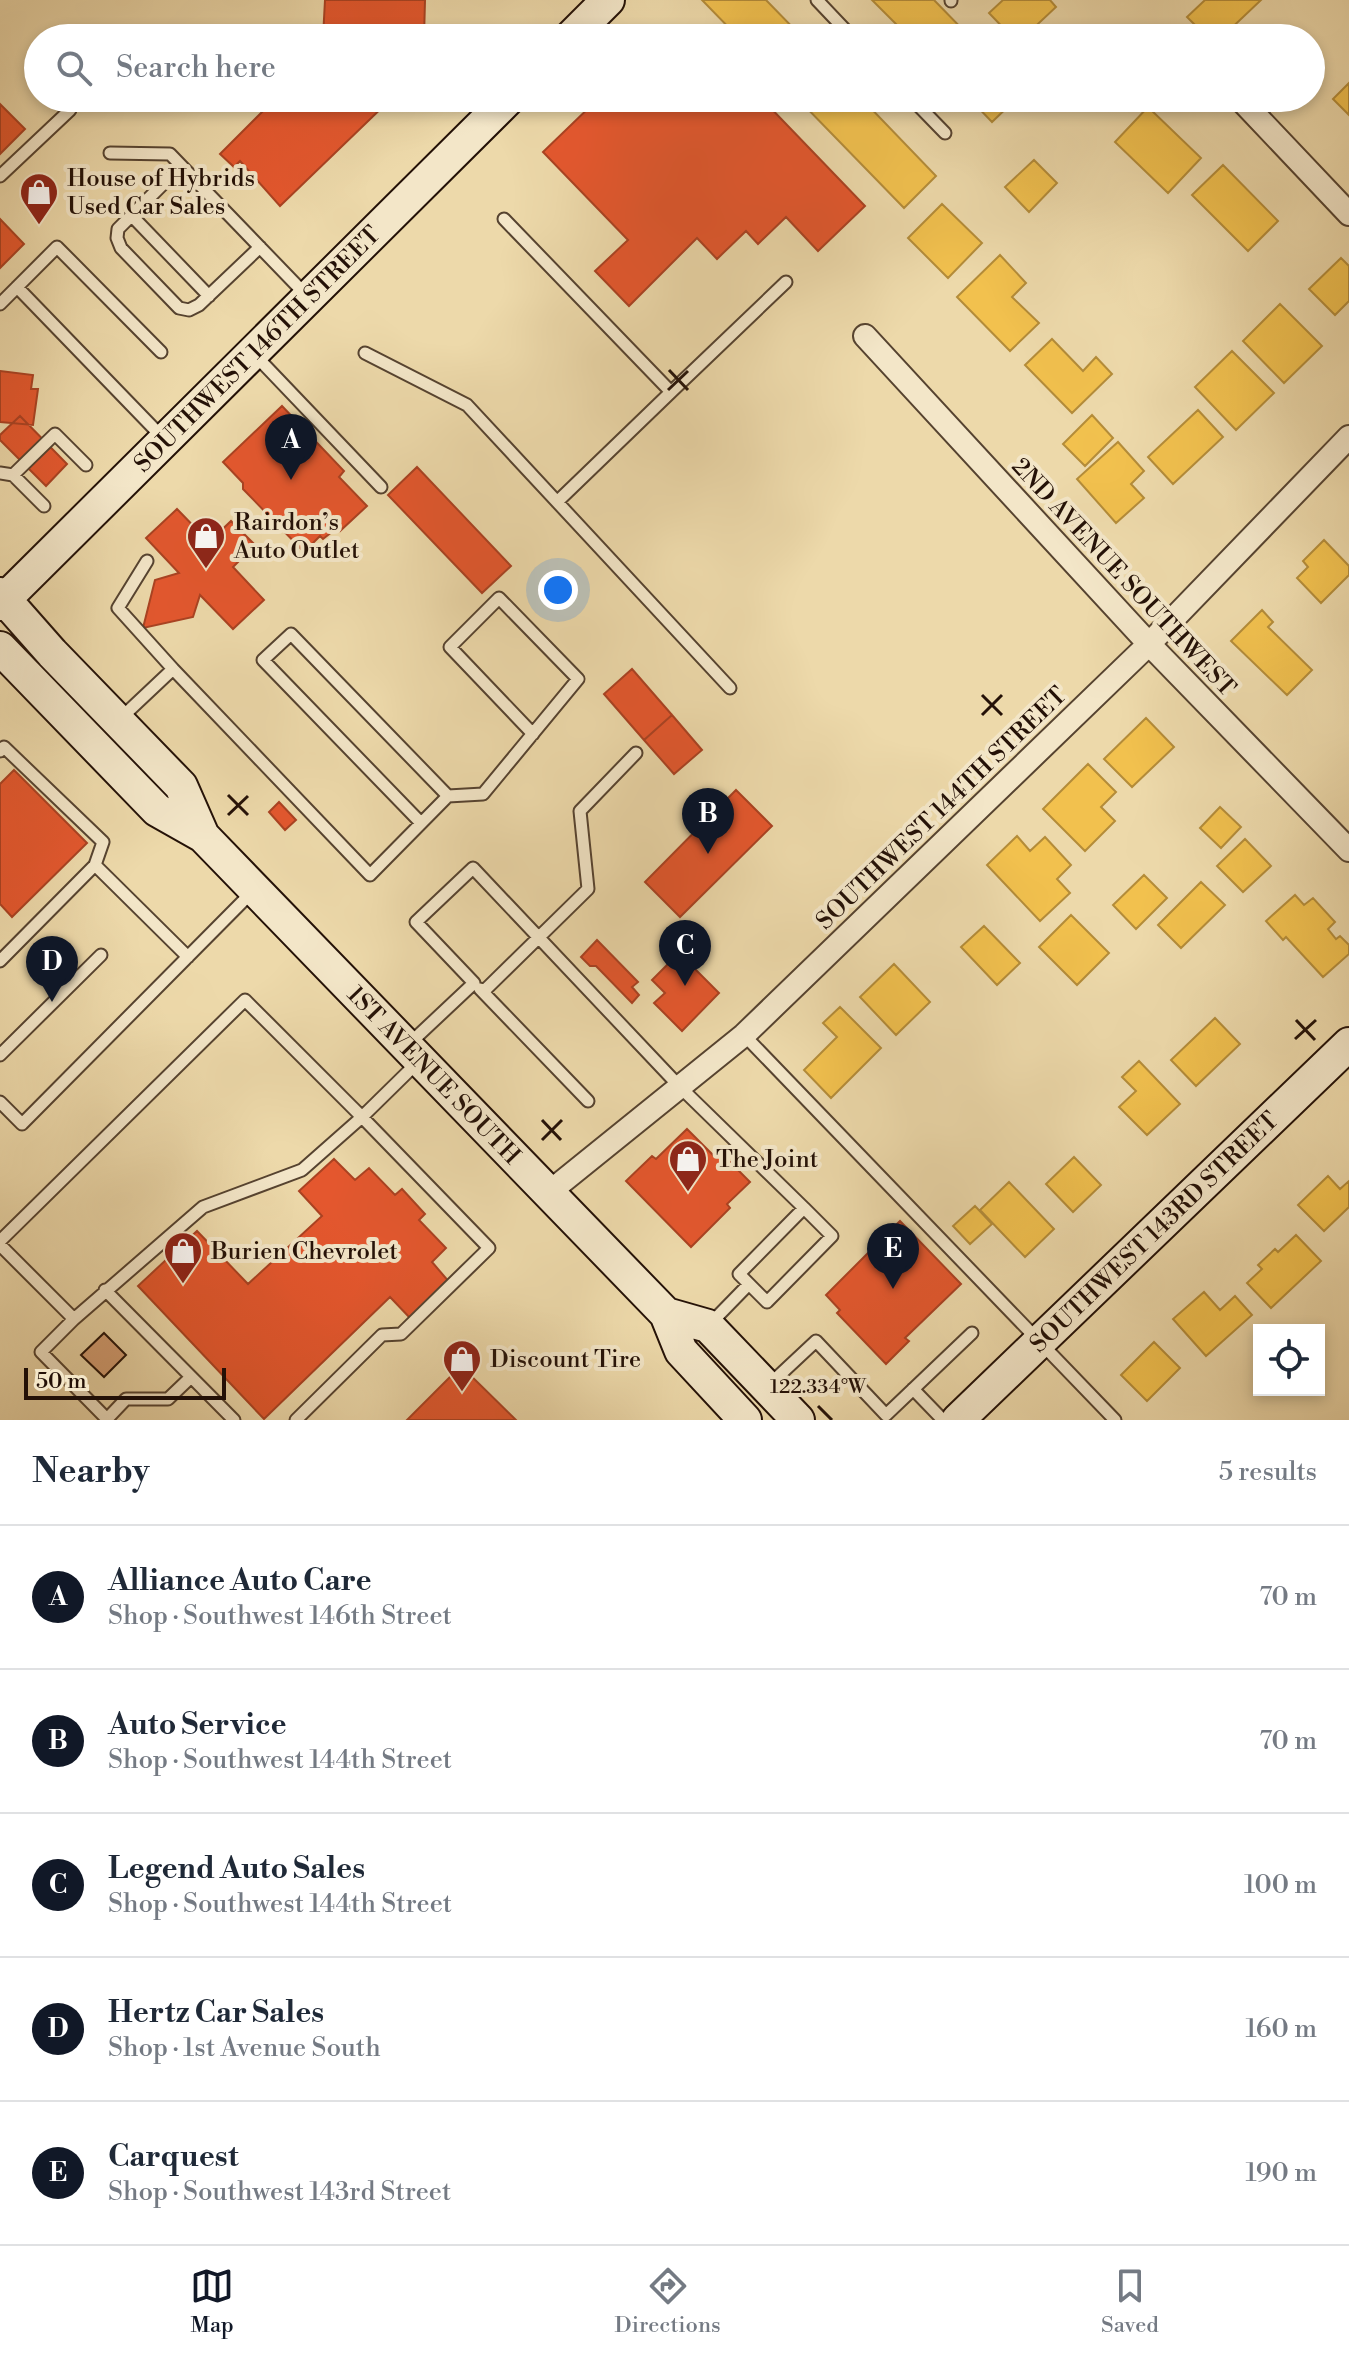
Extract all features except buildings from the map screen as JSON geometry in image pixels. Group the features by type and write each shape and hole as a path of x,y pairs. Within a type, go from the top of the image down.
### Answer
{"main road":[{"path":"584,24 608,0"},
{"name":"SOUTHWEST 146TH STREET","path":"2,599 495,112"},
{"name":"1ST AVENUE SOUTH","path":"2,599 181,786 203,836"},
{"name":"1ST AVENUE SOUTH","path":"0,648 157,810 203,836 666,1314 681,1351 745,1420"},
{"name":"SOUTHWEST 143RD STREET","path":"958,1420 1349,1044"},
{"name":"1ST AVENUE SOUTH","path":"666,1314 708,1326"},
{"path":"708,1326 798,1420"}],"street":[{"path":"1252,112 1349,214"},
{"name":"2ND AVENUE SOUTHWEST","path":"865,336 1149,644 1349,850"},
{"name":"SOUTHWEST 144TH STREET","path":"547,1194 744,1035 1149,644 1349,437"}],"lane":[{"path":"817,0 840,24"},
{"path":"0,176 68,112"},
{"path":"925,112 945,133"},
{"path":"110,153 170,154 310,298"},
{"path":"181,166 118,229 117,238 121,248 179,308 189,310 199,305 260,247"},
{"path":"132,216 209,296"},
{"path":"504,219 671,392"},
{"path":"0,304 57,247 161,352"},
{"path":"557,502 786,282"},
{"path":"17,287 165,441"},
{"path":"253,353 381,487"},
{"path":"365,353 467,405 730,688"},
{"path":"13,475 55,434 86,465"},
{"path":"0,473 13,475 44,506"},
{"path":"147,561 118,608 370,875 448,796 483,794 533,734 578,679 499,598 450,647 533,734"},
{"path":"421,823 263,660 291,634 448,796"},
{"path":"118,721 173,669"},
{"path":"0,751 4,747 103,842 95,865 0,961"},
{"path":"191,1377 168,1399 126,1399 107,1419 41,1352 105,1290 203,1207 302,1170 362,1117 413,1054 478,987 539,937 588,889 580,811 636,753"},
{"path":"95,865 188,957"},
{"path":"588,1101 416,922 473,868 680,1087 804,1208 832,1236 767,1302 739,1274 804,1208"},
{"path":"0,1102 22,1124 255,889"},
{"path":"0,1055 101,955"},
{"path":"74,1319 0,1243 245,1000 489,1248 401,1334 382,1335 296,1420"},
{"path":"744,1035 1115,1420"},
{"path":"708,1326 749,1284"},
{"path":"105,1290 234,1420"},
{"path":"767,1388 816,1341 886,1415 972,1333"},
{"path":"913,1389 943,1420"}],"place":[{"name":"House of Hybrids Used Car Sales","path":"39,226"},
{"name":"Alliance Auto Care","path":"291,480"},
{"name":"Rairdon’s Auto Outlet","path":"206,570"},
{"name":"Auto Service","path":"708,854"},
{"name":"Legend Auto Sales","path":"685,986"},
{"name":"Hertz Car Sales","path":"52,1002"},
{"name":"The Joint","path":"688,1193"},
{"name":"Burien Chevrolet","path":"183,1285"},
{"name":"Carquest","path":"893,1289"},
{"name":"Discount Tire","path":"462,1393"}]}
